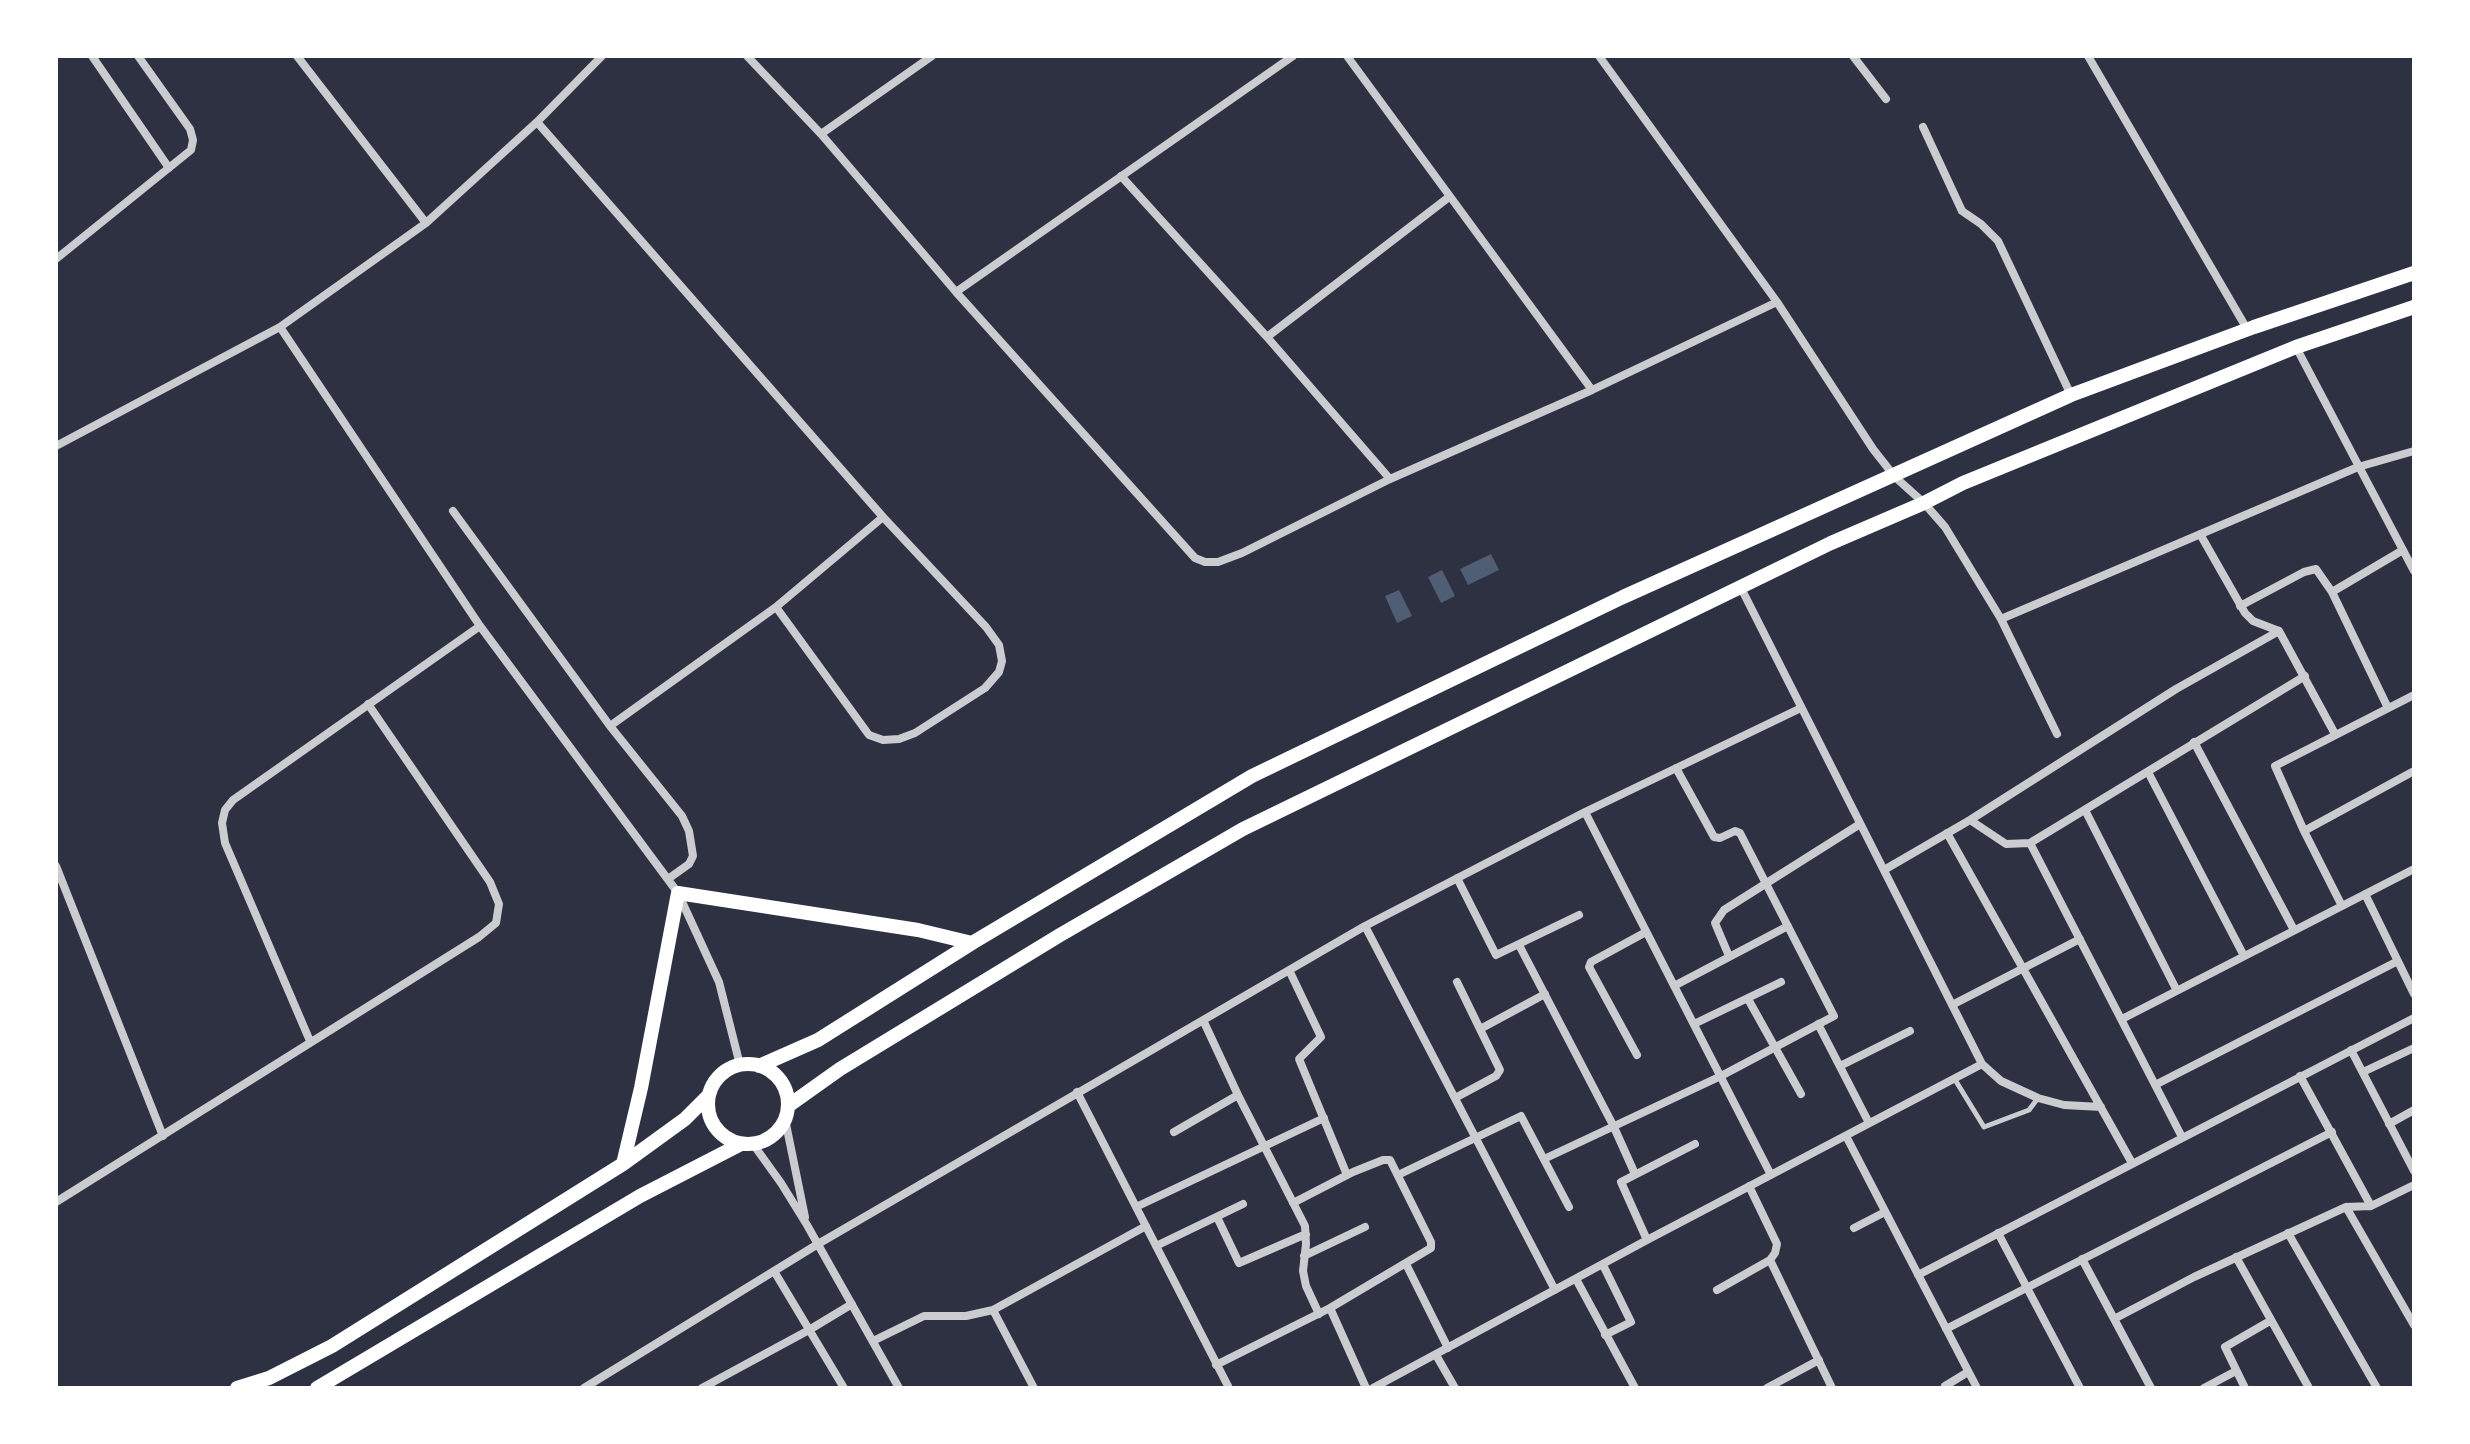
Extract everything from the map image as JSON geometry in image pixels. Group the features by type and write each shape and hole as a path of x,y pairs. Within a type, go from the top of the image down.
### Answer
{"main road":[{"path":"759,1066 818,1040 972,943 1252,776 1623,597 1895,477 2071,395 2247,329 2414,273"},
{"path":"317,1388 640,1196 747,1144 772,1136 787,1113 840,1069 1060,935 1243,829 1831,543 1963,483 2296,347 2414,307"},
{"path":"623,1164 641,1088 678,893 918,930 972,943"},
{"path":"237,1388 271,1377 332,1346 623,1164 685,1119 709,1095 720,1075 740,1065 759,1066 773,1073 783,1084 787,1113"},
{"path":"709,1095 711,1120 729,1139 747,1144"}],"street":[{"path":"92,56 169,168"},
{"path":"56,259 191,150 192,134 138,56"},
{"path":"297,56 426,223"},
{"path":"56,446 280,327 426,223 537,122 602,56"},
{"path":"747,56 821,134 956,292 1195,558 1205,562 1228,558 1390,479 1592,390 1777,302"},
{"path":"821,134 932,56"},
{"path":"956,292 1293,56"},
{"path":"1347,56 1592,390"},
{"path":"1599,56 1777,302 1873,449 1895,477 1945,527 2001,619 2057,734"},
{"path":"1853,56 1886,99"},
{"path":"2088,56 2247,329"},
{"path":"537,122 999,645 1002,661 999,672 985,688 915,733 899,739 883,740 869,735 776,607"},
{"path":"1923,127 1962,211 1998,241 2071,395"},
{"path":"1121,176 1390,479"},
{"path":"1267,337 1449,197"},
{"path":"280,327 480,626 678,893 719,982 740,1065"},
{"path":"2296,347 2414,571"},
{"path":"2001,619 2358,467 2414,451"},
{"path":"453,511 610,726 682,816 693,851 689,864 668,879"},
{"path":"610,726 776,607 883,517"},
{"path":"2200,534 2240,606 2253,621 2279,631 2335,734"},
{"path":"2332,592 2403,550"},
{"path":"2240,606 2304,572 2316,569 2332,592 2388,708"},
{"path":"1741,588 1982,1064 2001,1081 2038,1098 2064,1105 2101,1107"},
{"path":"310,1041 230,854 222,823 229,805 480,626"},
{"path":"1884,870 1970,820 2176,689 2279,631"},
{"path":"1970,820 2006,844 2030,843 2305,676"},
{"path":"2342,906 2275,766 2414,695"},
{"path":"56,1202 479,937 496,923 499,914 497,896 368,704"},
{"path":"584,1388 818,1244 1365,926 1585,812 1801,708"},
{"path":"2194,742 2294,930"},
{"path":"1544,1159 1721,1076 1835,1013 1740,833 1735,831 1720,838 1714,837 1676,768"},
{"path":"2304,831 2414,771"},
{"path":"2148,772 2244,956"},
{"path":"2085,810 2176,989"},
{"path":"1585,812 1771,1175"},
{"path":"1729,956 1716,929 1718,916 1860,824"},
{"path":"1947,833 2132,1163"},
{"path":"2030,843 2182,1137"},
{"path":"56,866 163,1136"},
{"path":"2122,1019 2414,869"},
{"path":"1457,878 1496,955 1579,915"},
{"path":"2365,894 2398,961 2410,974 2414,994"},
{"path":"1365,926 1555,1290"},
{"path":"1674,986 1788,926"},
{"path":"1637,1055 1589,967 1591,962 1646,932"},
{"path":"1952,1005 2080,939"},
{"path":"1519,945 1613,1125 1635,1174"},
{"path":"2155,1085 2398,961"},
{"path":"1289,970 1321,1037 1299,1059 1347,1175"},
{"path":"1455,1098 1500,1073 1482,1028 1457,982"},
{"path":"1694,1024 1781,982"},
{"path":"1482,1028 1545,994"},
{"path":"1748,999 1801,1094"},
{"path":"1918,1275 2414,1018"},
{"path":"1203,1020 1306,1234 1306,1286 1319,1314"},
{"path":"1818,1024 1869,1123"},
{"path":"1840,1066 1910,1031"},
{"path":"2363,1072 2414,1048"},
{"path":"2351,1050 2414,1171"},
{"path":"1373,1388 1982,1064"},
{"path":"2300,1076 2371,1206"},
{"path":"1077,1092 1229,1388"},
{"path":"1174,1132 1238,1095"},
{"path":"2389,1124 2414,1110"},
{"path":"787,1113 807,1225"},
{"path":"1398,1175 1521,1116 1569,1207"},
{"path":"1136,1207 1263,1144 1324,1118"},
{"path":"1946,1329 2332,1132"},
{"path":"1846,1136 1977,1388"},
{"path":"747,1144 807,1225 899,1388"},
{"path":"1647,1240 1620,1183 1695,1144"},
{"path":"1216,1365 1330,1308 1432,1246 1390,1160 1347,1175 1293,1203"},
{"path":"2114,1319 2236,1257 2346,1207 2371,1206 2414,1185"},
{"path":"1717,1290 1770,1260 1777,1244 1749,1186"},
{"path":"1156,1246 1243,1204"},
{"path":"2346,1207 2414,1325"},
{"path":"1854,1228 1885,1212"},
{"path":"1217,1217 1239,1263 1306,1234"},
{"path":"873,1341 924,1316 966,1316 993,1310 1146,1226"},
{"path":"1304,1256 1365,1227"},
{"path":"1998,1233 2080,1388"},
{"path":"2288,1233 2377,1388"},
{"path":"2236,1257 2309,1388"},
{"path":"2082,1259 2151,1388"},
{"path":"1770,1260 1832,1388"},
{"path":"1406,1264 1448,1348"},
{"path":"1603,1265 1631,1322 1605,1335"},
{"path":"774,1271 844,1388"},
{"path":"1576,1279 1635,1388"},
{"path":"702,1388 852,1304"},
{"path":"1330,1308 1366,1388"},
{"path":"993,1310 1034,1388"},
{"path":"2245,1388 2225,1350 2226,1346 2270,1321"},
{"path":"1436,1355 1455,1388"},
{"path":"1767,1388 1819,1360"},
{"path":"2204,1388 2236,1371"},
{"path":"1945,1386 1968,1372"}],"lane":[{"path":"1954,1078 1984,1127 2029,1110 2038,1098"}],"water":[{"path":"1491,554 1499,570 1468,585 1460,569"},
{"path":"1442,570 1455,596 1441,603 1428,577"},
{"path":"1399,590 1412,616 1397,623 1385,596"}]}
